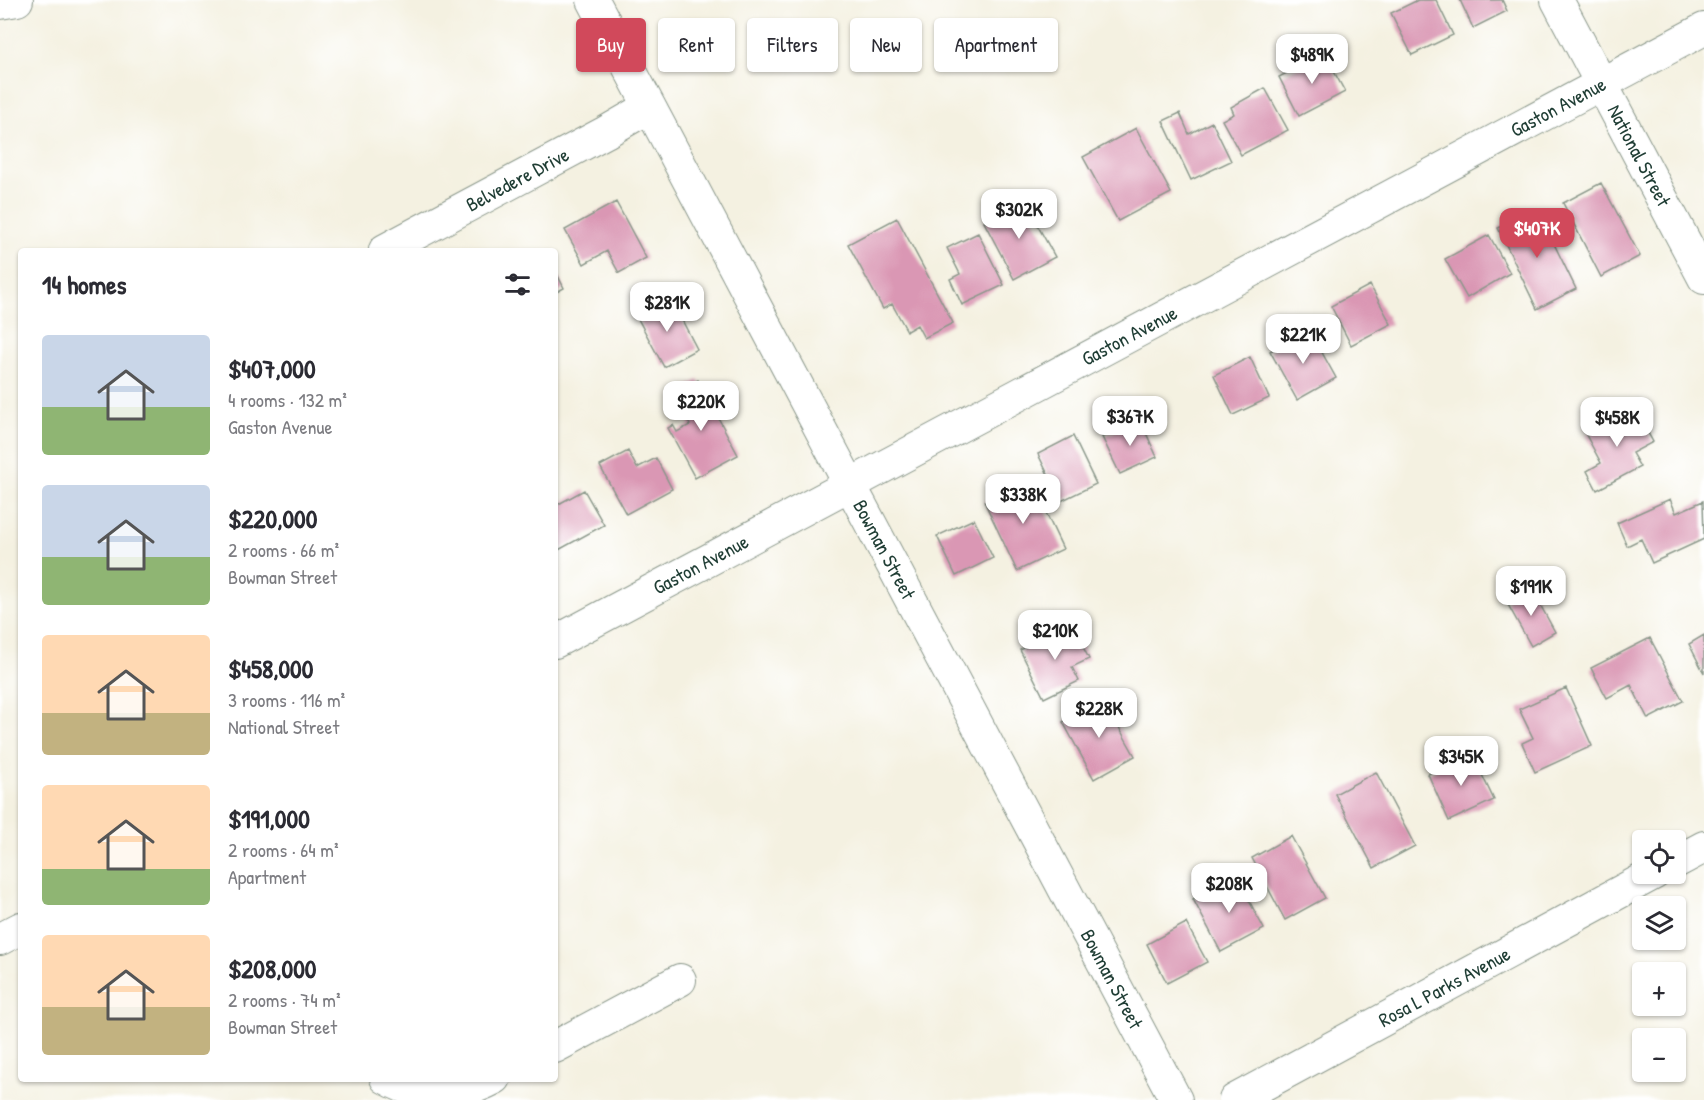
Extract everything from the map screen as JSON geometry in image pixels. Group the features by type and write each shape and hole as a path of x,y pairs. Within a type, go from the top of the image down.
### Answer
{"street":[{"path":"0,3 16,0"},
{"name":"Bowman Street","path":"592,0 1176,1100"},
{"name":"National Street","path":"1557,0 1704,278"},
{"name":"Gaston Avenue","path":"558,640 1704,29"},
{"name":"Belvedere Drive","path":"390,248 649,107"},
{"path":"1686,857 1704,847"},
{"name":"Rosa L Parks Avenue","path":"1235,1100 1635,884"},
{"path":"0,939 18,930"},
{"path":"558,1045 680,980"},
{"path":"393,1082 425,1094 454,1094 487,1082"}],"building":[{"path":"1418,0 1436,0 1453,35 1412,55 1391,13"},
{"path":"1460,0 1502,0 1507,11 1473,28"},
{"path":"1324,53 1345,92 1299,116 1279,77"},
{"path":"1265,88 1288,130 1241,155 1222,120 1234,114 1231,107"},
{"path":"1180,113 1189,134 1212,122 1231,161 1191,180 1163,121"},
{"path":"1136,128 1171,193 1118,221 1083,157"},
{"path":"1601,183 1640,256 1601,277 1563,203"},
{"path":"1024,201 1055,257 1014,279 984,222"},
{"path":"616,202 646,258 619,273 607,251 584,264 565,230"},
{"path":"1537,209 1576,289 1537,309 1498,228"},
{"path":"897,218 953,323 924,338 917,325 907,331 892,304 883,309 848,244"},
{"path":"978,233 1004,285 962,305 950,279 960,274 947,248"},
{"path":"1489,235 1510,273 1467,298 1445,259"},
{"path":"558,276 564,288 558,291"},
{"path":"1370,285 1391,324 1351,345 1331,306"},
{"path":"671,299 697,349 664,367 637,317"},
{"path":"1309,329 1336,378 1297,400 1270,351"},
{"path":"1250,357 1269,398 1233,415 1214,375"},
{"path":"698,380 738,455 695,478 668,428 673,425 677,432 690,425 673,394"},
{"path":"1634,408 1653,442 1632,453 1640,467 1597,490 1587,471 1601,463 1586,435"},
{"path":"1140,420 1157,457 1120,474 1102,437"},
{"path":"1073,436 1096,484 1061,501 1038,454"},
{"path":"628,451 637,468 656,458 672,489 626,514 600,466"},
{"path":"1030,479 1063,549 1017,571 984,501"},
{"path":"584,490 604,525 558,550 558,504"},
{"path":"1670,499 1676,513 1703,501 1704,539 1652,563 1641,539 1627,546 1617,523"},
{"path":"974,519 993,558 956,576 937,536"},
{"path":"1531,588 1555,632 1531,646 1506,601"},
{"path":"1072,625 1089,659 1072,667 1079,681 1044,698 1020,650"},
{"path":"1704,635 1704,673 1689,644"},
{"path":"1650,638 1683,701 1648,719 1631,685 1607,698 1591,668"},
{"path":"1566,688 1592,746 1535,772 1522,743 1533,738 1519,709"},
{"path":"1103,699 1135,756 1094,779 1063,722"},
{"path":"1472,754 1494,800 1449,821 1428,774"},
{"path":"1376,772 1415,846 1374,868 1335,794"},
{"path":"1291,836 1325,898 1285,920 1252,858"},
{"path":"1236,876 1264,929 1221,952 1193,899"},
{"path":"1186,923 1207,962 1167,983 1147,944"}]}
